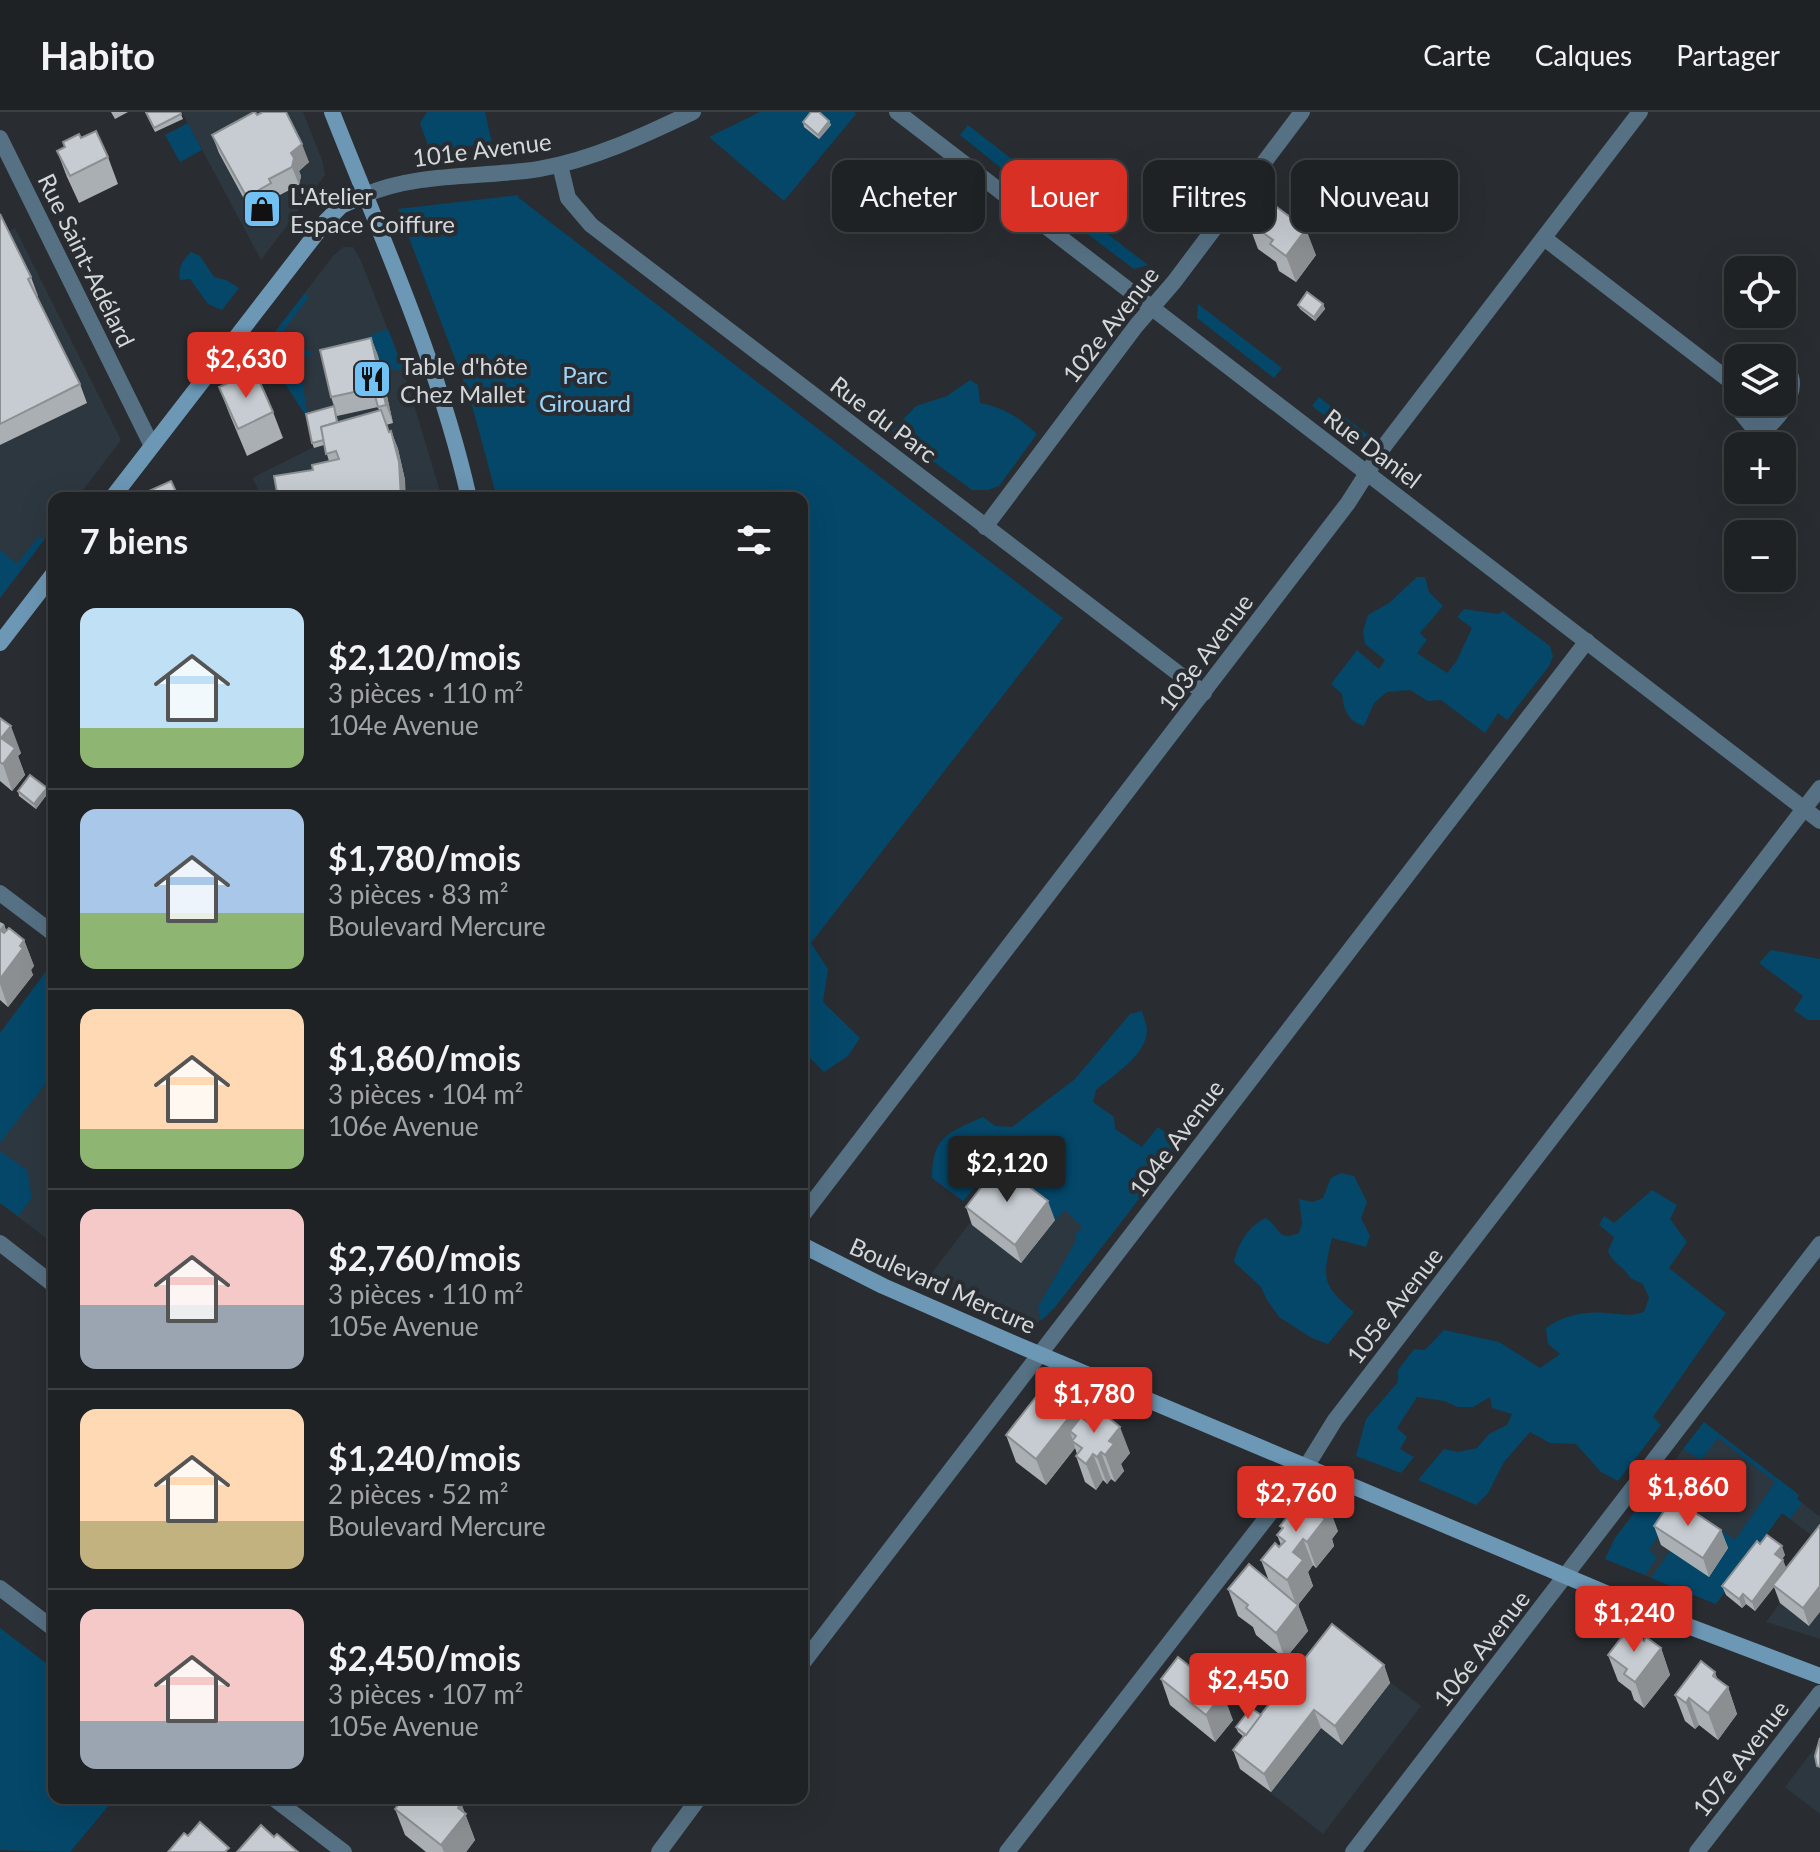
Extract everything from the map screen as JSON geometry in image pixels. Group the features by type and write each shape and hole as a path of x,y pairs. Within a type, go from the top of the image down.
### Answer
{"street":[{"path":"332,112 431,359 453,429 468,492"},
{"name":"101e Avenue","path":"365,195 394,184 504,174 560,165 693,112"},
{"name":"Rue Daniel","path":"897,112 1820,821"},
{"name":"102e Avenue","path":"985,527 1302,112"},
{"name":"103e Avenue","path":"808,1208 1204,693 1348,503 1385,445 1640,112"},
{"name":"Rue Saint-Adélard","path":"0,138 152,446"},
{"name":"Rue du Parc","path":"560,165 568,198 591,225 1204,693"},
{"path":"117,492 326,221 341,206 365,195"},
{"path":"1544,238 1724,373"},
{"path":"1744,416 1751,425 1769,426 1778,416"},
{"path":"0,643 48,581"},
{"name":"104e Avenue","path":"808,1656 1587,641"},
{"name":"105e Avenue","path":"1007,1852 1306,1467 1335,1420 1820,788"},
{"path":"0,893 48,929"},
{"path":"0,1243 48,1280"},
{"name":"106e Avenue","path":"1353,1852 1820,1244"},
{"name":"Boulevard Mercure","path":"808,1248 939,1312 1040,1355 1565,1576 1820,1676"},
{"path":"0,1588 48,1624"},
{"name":"107e Avenue","path":"1697,1852 1820,1693"},
{"path":"281,1804 344,1852"},
{"path":"659,1852 695,1804"}],"shaded area":[{"path":"182,112 303,112 325,175 261,260"},
{"path":"15,228 121,440 82,492 48,492 48,535 0,598 0,235"},
{"path":"343,247 353,247 361,261 403,368 440,492 260,492 252,478 314,447 308,419 280,376 258,354"},
{"path":"48,969 48,1239 0,1203 0,1033"},
{"path":"1010,1170 1131,1210 1055,1307 1037,1323 928,1278"},
{"path":"1704,1422 1799,1495 1797,1499 1820,1517 1820,1542 1782,1513 1716,1604 1605,1559 1615,1538"},
{"path":"1820,1552 1820,1639 1766,1622 1780,1603"},
{"path":"1338,1642 1421,1706 1323,1834 1240,1769"},
{"path":"1820,1741 1820,1814 1785,1787"}],"green space":[{"path":"427,112 485,112 492,143 430,151 420,123"},
{"path":"760,112 856,114 784,201 709,137"},
{"path":"188,123 202,150 180,162 165,135"},
{"path":"968,125 1013,160 1001,160 1001,168 960,135"},
{"name":"Parc Girouard","path":"518,195 1063,618 811,943 828,969 823,1002 860,1038 848,1056 824,1072 808,1056 808,492 495,492 470,398 398,209"},
{"path":"1085,232 1105,232 1148,265 1134,269"},
{"path":"191,252 200,256 214,277 239,288 222,310 208,304 190,279 180,280 181,264"},
{"path":"305,293 309,297 284,330 298,348 312,354 299,359 308,419 280,376 258,354"},
{"path":"1198,304 1282,368 1274,378 1197,318"},
{"path":"388,329 403,368 382,373 370,335"},
{"path":"970,380 978,385 980,403 1011,414 1037,434 999,486 988,490 972,490 892,431 916,406 947,396"},
{"path":"1319,397 1368,435 1362,439 1352,437 1312,406"},
{"path":"39,536 44,540 0,598 0,550 17,564"},
{"path":"1417,577 1425,577 1429,592 1443,606 1420,633 1427,640 1417,653 1447,673 1456,662 1472,628 1457,617 1464,609 1498,614 1503,611 1550,646 1553,656 1549,666 1507,720 1498,713 1485,733 1441,700 1428,701 1410,690 1387,692 1374,703 1364,726 1351,718 1342,694 1331,684 1357,650 1379,669 1385,660 1365,644 1363,631 1368,615 1389,603"},
{"path":"1771,950 1820,959 1820,1020 1808,1020 1794,1010 1803,996 1759,963"},
{"path":"48,969 48,1081 0,1143 0,1033"},
{"path":"1142,1011 1147,1030 1141,1048 1128,1064 1096,1090 1093,1102 1114,1117 1115,1129 1142,1147 1158,1127 1181,1145 1041,1321 1038,1307 1082,1227 1065,1210 1055,1220 1036,1192 1011,1170 988,1197 976,1186 963,1201 932,1178 935,1153 951,1132 983,1117 995,1126 1012,1127 1075,1079 1130,1014"},
{"path":"0,1151 27,1170 32,1198 18,1216 0,1203"},
{"path":"1341,1173 1354,1176 1367,1202 1361,1218 1370,1236 1366,1247 1332,1238 1327,1280 1330,1288 1354,1312 1328,1344 1312,1338 1279,1317 1261,1287 1234,1262 1245,1236 1266,1218 1283,1235 1299,1233 1302,1223 1299,1199 1313,1202 1323,1198 1331,1178"},
{"path":"1652,1190 1677,1205 1670,1219 1687,1242 1669,1268 1726,1313 1653,1417 1661,1425 1618,1481 1601,1472 1576,1444 1550,1443 1530,1432 1504,1462 1488,1493 1476,1505 1418,1480 1444,1449 1458,1452 1477,1448 1489,1434 1507,1425 1512,1414 1492,1408 1490,1397 1473,1407 1458,1407 1444,1401 1417,1397 1397,1428 1407,1437 1400,1449 1414,1457 1401,1473 1356,1456 1366,1419 1398,1382 1398,1370 1414,1349 1425,1350 1444,1330 1499,1342 1540,1368 1560,1354 1548,1344 1546,1328 1553,1324 1582,1313 1630,1315 1644,1312 1649,1298 1643,1284 1630,1278 1613,1259 1608,1251 1614,1237 1599,1225 1604,1216 1614,1223"},
{"path":"1704,1422 1799,1495 1797,1499 1802,1503 1790,1519 1782,1513 1716,1604 1651,1578 1670,1551 1710,1576 1693,1525 1699,1515 1735,1540 1775,1482 1718,1438 1701,1460 1683,1449"},
{"path":"1668,1469 1677,1470 1683,1475 1684,1483 1673,1497 1680,1502 1649,1550 1657,1557 1645,1575 1605,1559 1615,1538"},
{"path":"0,1628 48,1664 48,1804 110,1804 70,1852 0,1850"}],"building":[{"path":"146,112 180,112 181,114 154,128"},
{"path":"255,112 257,115 286,112 302,144 291,153 294,158 292,167 269,179 271,183 259,190 263,196 250,203 212,135"},
{"path":"811,112 819,112 829,121 818,135 803,122"},
{"path":"96,131 108,157 70,176 57,151 65,147 63,142 79,134 81,138"},
{"path":"1275,206 1291,218 1291,232 1304,232 1286,256 1270,244 1273,240 1262,232 1275,232"},
{"path":"0,214 80,384 0,424"},
{"path":"1307,292 1323,304 1314,317 1298,305"},
{"path":"371,338 386,405 378,407 373,388 331,397 320,350"},
{"path":"255,371 273,412 238,429 219,387"},
{"path":"334,406 337,422 321,427 324,440 312,443 306,414"},
{"path":"381,410 391,431 399,462 401,492 277,492 274,476 313,470 312,465 339,459 336,451 326,454 321,427"},
{"path":"171,481 176,492 147,492"},
{"path":"0,718 11,726 1,738 15,748 3,764 0,762"},
{"path":"30,775 47,788 34,804 18,791"},
{"path":"9,928 24,940 20,946 23,948 0,979 0,930 4,933"},
{"path":"999,1164 1048,1201 1015,1245 966,1207"},
{"path":"1052,1382 1081,1402 1036,1459 1006,1435 1046,1384"},
{"path":"1097,1408 1120,1427 1109,1441 1114,1444 1105,1455 1101,1452 1097,1457 1093,1454 1086,1464 1076,1456 1082,1448 1072,1441 1076,1436 1070,1431 1081,1417 1087,1422"},
{"path":"1310,1489 1328,1504 1319,1515 1325,1519 1307,1542 1303,1539 1293,1552 1303,1560 1287,1580 1261,1560 1275,1543 1279,1547 1285,1541 1277,1535 1283,1528 1280,1526"},
{"path":"1673,1498 1721,1530 1703,1558 1654,1526"},
{"path":"1820,1525 1820,1586 1803,1608 1773,1585"},
{"path":"1767,1535 1782,1546 1775,1554 1783,1560 1752,1602 1743,1594 1739,1599 1722,1586 1757,1541 1760,1544"},
{"path":"1249,1564 1298,1605 1276,1633 1228,1589"},
{"path":"1332,1624 1384,1665 1335,1726 1314,1710 1264,1774 1233,1750"},
{"path":"1628,1629 1644,1641 1646,1637 1661,1648 1635,1682 1624,1674 1627,1669 1608,1655"},
{"path":"1178,1657 1223,1693 1206,1715 1161,1679"},
{"path":"1701,1661 1715,1672 1713,1676 1728,1687 1708,1713 1689,1698 1686,1703 1675,1695"},
{"path":"1251,1708 1261,1715 1246,1735 1236,1727"},
{"path":"1820,1738 1820,1767 1815,1756"},
{"path":"399,1804 460,1804 458,1808 466,1814 441,1845 395,1809"},
{"path":"200,1822 229,1848 225,1852 168,1852 184,1833 188,1836"},
{"path":"261,1825 274,1837 277,1834 298,1852 237,1852"}],"place":[{"name":"L'Atelier Espace Coiffure","path":"262,209"},
{"name":"Table d'hôte Chez Mallet","path":"372,379"}]}
